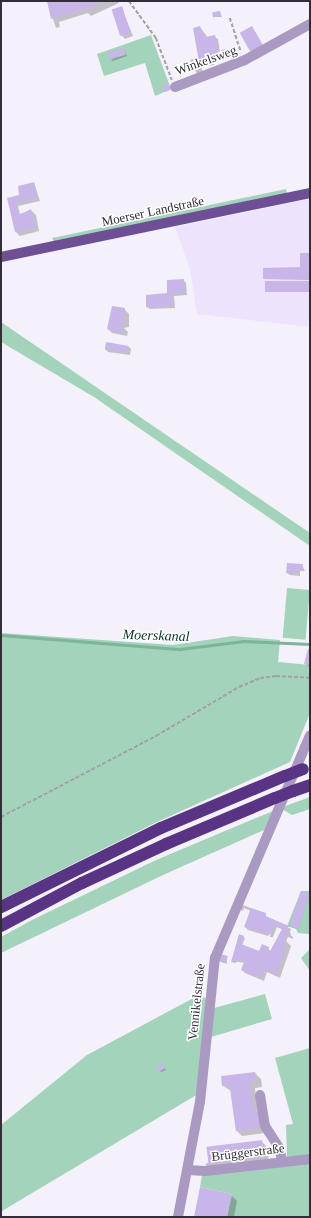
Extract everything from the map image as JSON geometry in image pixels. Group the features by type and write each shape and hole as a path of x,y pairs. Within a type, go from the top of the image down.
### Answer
{"highway":[{"path":"1,907 161,828 307,768"},
{"path":"1,926 82,883 166,844 275,798 310,785"}],"main road":[{"name":"Moerser Landstraße","path":"1,257 310,193"}],"street":[{"name":"Winkelsweg","path":"175,87 245,60 310,24"},
{"name":"Vennikelstraße","path":"178,1217 200,1102 215,958 310,735"},
{"path":"260,1095 265,1126 280,1149 282,1162"},
{"name":"Brüggerstraße","path":"188,1170 310,1159"}],"path":[{"name":"Winkelsweg","path":"130,1 156,38 175,87"},
{"path":"230,18 245,60"},
{"path":"1,816 156,736 239,687 260,678 276,676 310,678"}],"shaded area":[{"path":"310,199 310,327 197,314 190,269 175,227"}],"green space":[{"path":"151,35 171,89 155,96 145,63 104,76 97,54"},
{"path":"286,189 287,194 54,242 52,238"},
{"path":"1,322 310,533 310,546 94,397 1,342"},
{"path":"287,588 310,590 306,640 283,638"},
{"path":"1,633 173,645 233,636 280,640 278,662 310,665 310,713 290,762 157,822 1,900"},
{"path":"310,797 310,809 292,815 280,808"},
{"path":"273,811 264,830 163,875 1,953 1,937 32,920 156,860"},
{"path":"301,891 310,891 310,971 301,958 309,950 309,934 298,933 296,929 287,926"},
{"path":"265,994 272,1019 211,1037 214,1008"},
{"path":"199,995 207,999 198,1094 2,1211 1,1125 87,1055"},
{"path":"310,1048 310,1155 287,1157 286,1125 293,1124 275,1058"},
{"path":"310,1162 310,1217 227,1217 232,1194 200,1187 202,1175"}],"building":[{"path":"47,1 102,1 96,3 97,6 51,19"},
{"path":"122,6 131,33 120,36 112,9"},
{"path":"220,11 221,16 213,17 212,13"},
{"path":"200,26 202,34 205,34 206,37 215,35 219,56 199,62 193,28"},
{"path":"252,26 262,44 250,51 240,33"},
{"path":"124,48 126,55 110,59 108,53"},
{"path":"225,49 227,58 223,59 221,50"},
{"path":"168,83 170,90 165,92 162,85"},
{"path":"34,182 38,198 16,203 19,215 31,209 36,227 15,232 7,198 19,195 18,186"},
{"path":"300,253 310,253 310,279 263,279 263,268 300,267"},
{"path":"184,279 185,293 172,294 173,306 146,307 146,295 167,293 167,280"},
{"path":"265,281 310,281 310,292 265,292"},
{"path":"112,306 125,308 125,323 121,322 120,326 124,327 123,333 107,329"},
{"path":"106,342 128,346 126,353 105,349"},
{"path":"287,563 303,564 302,569 297,569 297,573 286,573"},
{"path":"308,649 310,649 310,665 304,664"},
{"path":"301,891 310,894 298,929 290,926"},
{"path":"251,908 266,913 265,916 289,926 286,931 291,933 290,937 285,935 283,939 287,941 276,975 265,970 262,978 241,970 244,962 237,959 236,963 231,962 239,934 244,936 241,944 259,951 262,944 269,947 268,955 282,929 274,926 270,935 244,927"},
{"path":"220,954 228,956 225,963 218,961"},
{"path":"162,1063 165,1068 159,1072 156,1067"},
{"path":"255,1072 257,1081 250,1082 254,1112 258,1112 260,1128 236,1131 230,1089 228,1085 222,1086 221,1076"},
{"path":"262,1140 264,1157 208,1164 206,1147"},
{"path":"200,1187 232,1194 227,1217 194,1217"}],"waterway":[{"name":"Moerskanal","path":"1,635 180,649 243,641 310,644"}]}
